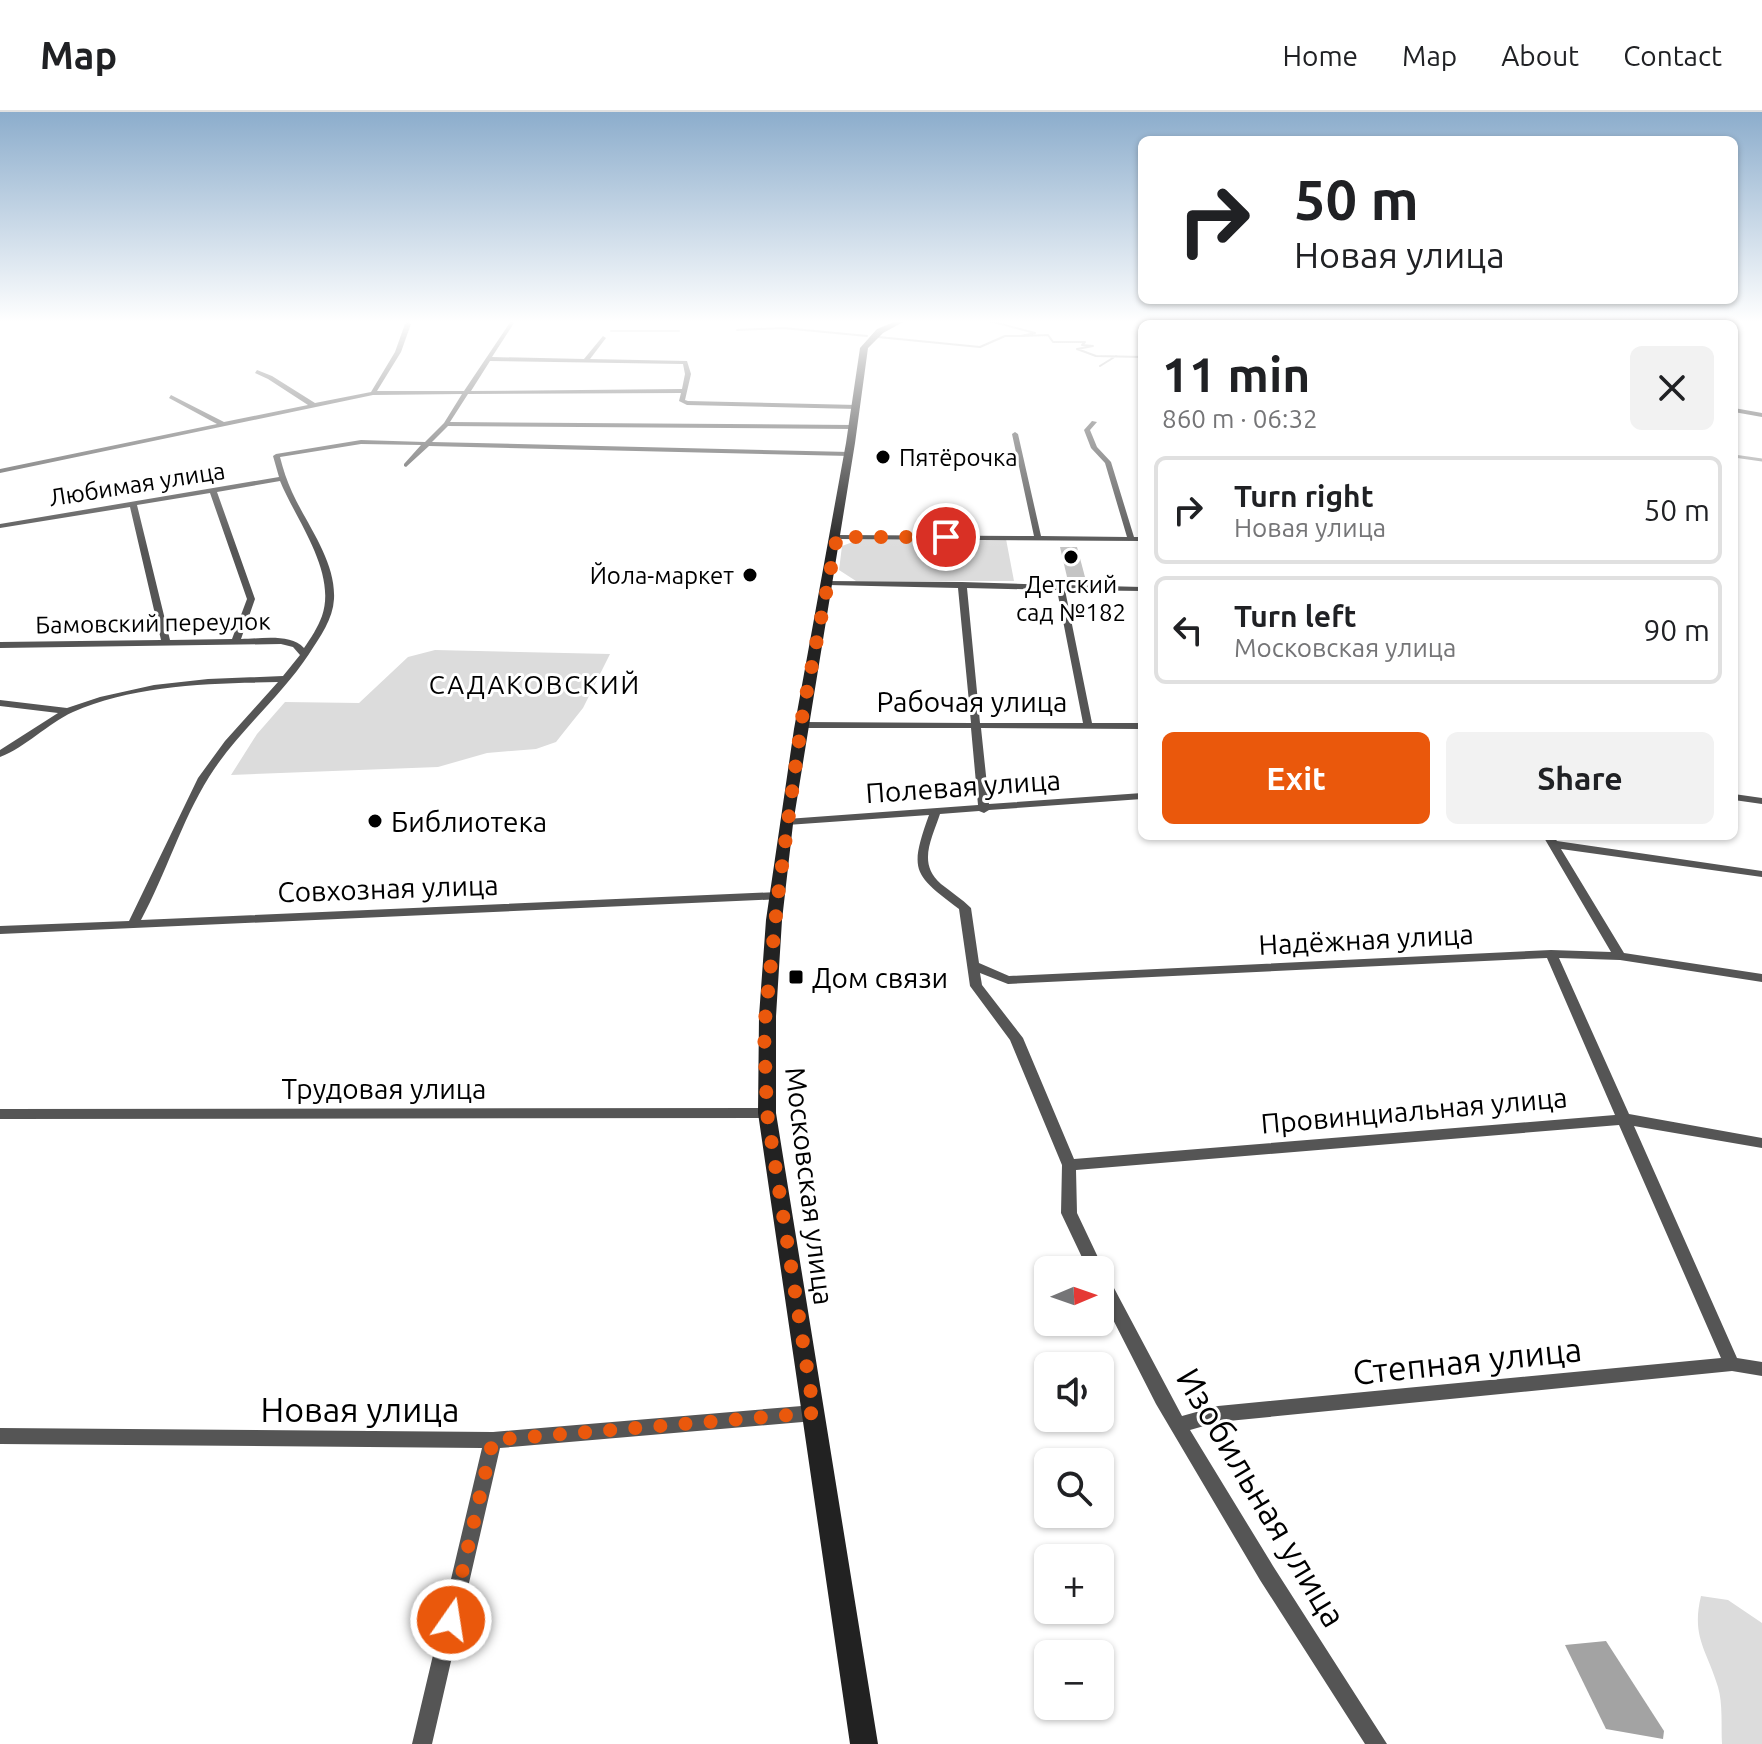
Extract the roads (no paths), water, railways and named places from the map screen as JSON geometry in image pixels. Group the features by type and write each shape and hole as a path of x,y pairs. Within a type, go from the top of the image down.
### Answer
{"main road":[{"name":"Московская улица","path":"858,397 837,537 801,725 764,1030 767,1113 864,1744"}],"street":[{"path":"171,397 222,424"},
{"path":"299,397 313,405"},
{"path":"0,471 352,397"},
{"path":"406,465 424,446 431,444 464,397"},
{"path":"682,397 682,401 693,405 857,407"},
{"path":"1738,411 1762,415"},
{"path":"1094,422 1087,430 1094,448 1108,462 1131,538"},
{"path":"446,424 854,427"},
{"path":"1015,434 1038,538"},
{"path":"281,479 276,456 341,443 850,454"},
{"path":"0,464 22,467"},
{"name":"Любимая улица","path":"0,526 281,479"},
{"name":"Бамовский переулок","path":"134,922 215,760 284,679 330,614 330,594 322,560 281,479"},
{"path":"213,492 251,599 236,640"},
{"path":"133,505 166,641"},
{"path":"837,537 1138,539"},
{"path":"828,583 1138,589"},
{"path":"962,584 984,810"},
{"path":"1060,585 1088,726"},
{"name":"Бамовский переулок","path":"0,645 281,641 296,645 303,653"},
{"path":"0,754 68,711 105,699 204,683 284,679"},
{"path":"0,703 68,711"},
{"name":"Рабочая улица","path":"801,725 975,723 1138,726"},
{"name":"Полевая улица","path":"787,822 935,814 1138,796"},
{"path":"1738,798 1762,801"},
{"path":"935,814 920,864 925,877 965,908 976,986 1016,1038 1069,1165 1069,1213 1089,1256"},
{"path":"1550,840 1762,874"},
{"path":"1550,840 1620,956"},
{"name":"Совхозная улица","path":"0,930 778,896"},
{"path":"1551,954 1732,1364"},
{"name":"Надёжная улица","path":"973,965 1008,980 1551,954 1620,956 1762,978"},
{"name":"Трудовая улица","path":"0,1114 767,1113"},
{"name":"Провинциальная улица","path":"1069,1165 1625,1119 1762,1143"},
{"name":"Изобильная улица","path":"1114,1304 1178,1425 1258,1562 1377,1744"},
{"name":"Степная улица","path":"1178,1425 1218,1414 1732,1364 1762,1369"},
{"name":"Новая улица","path":"0,1436 493,1440 814,1413"},
{"path":"422,1744 493,1440"}],"waterway":[{"path":"1738,457 1762,460"}],"place":[{"name":"Пятёрочка","path":"883,457"},
{"name":"Детский сад №182","path":"1071,557"},
{"name":"Йола-маркет","path":"750,575"},
{"name":"Библиотека","path":"375,821"},
{"name":"Дом связи","path":"796,977"}],"district":[{"name":"САДАКОВСКИЙ","path":"535,684"}]}
